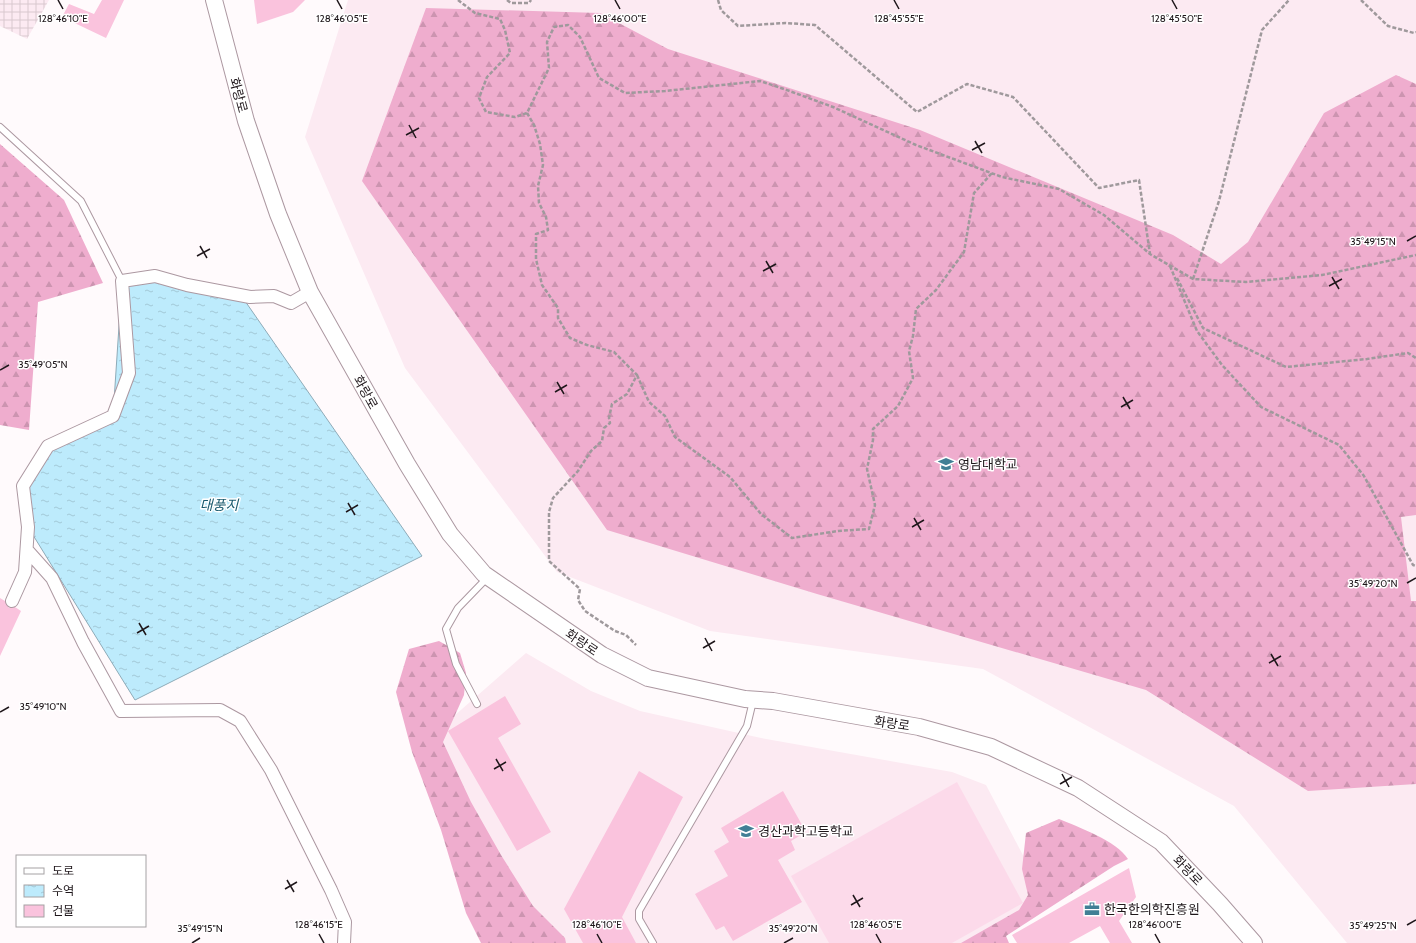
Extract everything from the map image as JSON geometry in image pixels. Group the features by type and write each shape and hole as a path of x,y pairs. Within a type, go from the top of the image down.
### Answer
{"street":[{"name":"화랑로","path":"213,0 246,121 278,214 310,292 407,464 442,521 455,539 488,577 602,655 648,678 754,700 919,727 991,747 1078,788 1161,842 1220,904 1254,943"},
{"path":"12,601 25,572 28,527 23,486 48,446 114,416 129,373 122,281 155,276 187,285 250,297 274,296 291,303 310,292"},
{"path":"27,550 52,578 83,642 121,711 220,710 240,721 271,770 331,890 345,922 344,943"}],"lane":[{"path":"0,127 81,200 122,281"},
{"path":"477,704 456,664 446,629 458,608 488,577"},
{"path":"653,943 639,919 639,911 747,726 754,700"}],"path":[{"path":"458,0 475,13 500,19 505,30 510,53 487,77 479,98 486,112 515,117 527,113 549,68 547,42 554,27 568,25 580,37 599,78 625,93 665,91 760,81 834,107 916,145 992,173 1059,189 1104,214 1150,254 1193,279 1246,282 1322,275 1416,255"},
{"path":"508,0 512,3 529,3 531,0"},
{"path":"718,0 721,10 738,26 786,23 816,25 918,112 967,84 1014,97 1099,188 1139,180 1150,254"},
{"path":"1193,279 1219,201 1262,30 1289,0"},
{"path":"1361,0 1388,26 1414,33 1416,32"},
{"path":"527,113 534,125 543,165 538,186 539,204 546,217 548,230 536,234 536,259 542,286 558,308 558,318 570,338 587,345 614,352 637,375 649,402 665,416 675,437 730,477 761,514 792,538 838,531 869,529 875,505 867,468 873,440 873,429 898,406 913,378 909,351 913,336 916,309 936,290 964,252 974,193 992,173"},
{"path":"1170,265 1203,328 1286,366 1367,359 1408,353 1416,358"},
{"path":"1170,265 1198,330 1222,365 1261,407 1339,445 1364,476 1413,565 1416,566"},
{"path":"636,645 626,635 614,631 585,611 578,600 580,589 549,561 549,512 553,498 578,471 591,451 602,441 604,428 610,423 609,418 612,404 627,394 637,375"}],"shaded area":[{"path":"0,0 49,0 27,39 0,26"},
{"name":"영남대학교","path":"348,0 1416,0 1416,943 1347,943 1234,806 983,669 710,631 557,572 405,368 305,137"},
{"name":"경산과학고등학교","path":"526,653 591,691 640,711 761,738 952,772 986,785 1034,876 1032,911 976,943 545,943 430,737"},
{"path":"957,782 1023,903 952,943 829,943 791,876"}],"green space":[{"name":"영남대학교","path":"426,8 600,13 668,49 920,130 1173,235 1221,264 1248,242 1324,113 1396,75 1416,84 1416,515 1401,517 1411,601 1416,601 1416,784 1308,791 1146,690 817,594 607,530 362,181"},
{"path":"0,144 64,200 103,283 38,302 29,430 0,425"},
{"path":"439,641 460,653 466,673 464,695 443,742 471,802 501,855 533,906 565,938 566,943 481,943 466,913 441,830 412,752 396,692 409,649"},
{"path":"1059,819 1086,830 1115,846 1123,852 1128,859 1114,866 1006,936 1009,943 961,943 1019,910 1028,895 1022,869 1026,833"}],"water":[{"name":"대풍지","path":"155,276 187,285 236,288 422,556 135,700 28,527 23,486 48,446 113,416 122,281"}],"building":[{"path":"102,0 124,0 106,38 62,17 69,4 94,14"},
{"path":"254,0 305,0 293,12 257,24"},
{"path":"0,598 5,601 9,608 15,607 21,611 0,656"},
{"path":"505,696 521,724 498,738 551,832 517,851 448,731"},
{"path":"639,771 683,797 622,917 636,943 583,943 564,909"},
{"path":"783,791 806,832 791,841 795,850 778,860 802,902 733,941 724,926 716,930 695,894 728,876 714,851 729,842 721,828"},
{"name":"한국한의학진흥원","path":"1129,868 1136,897 1119,921 1132,943 1110,943 1100,926 1069,943 1017,943 1012,935"}],"place":[{"name":"영남대학교","path":"946,464"},
{"name":"경산과학고등학교","path":"746,831"},
{"name":"한국한의학진흥원","path":"1092,909"}]}
